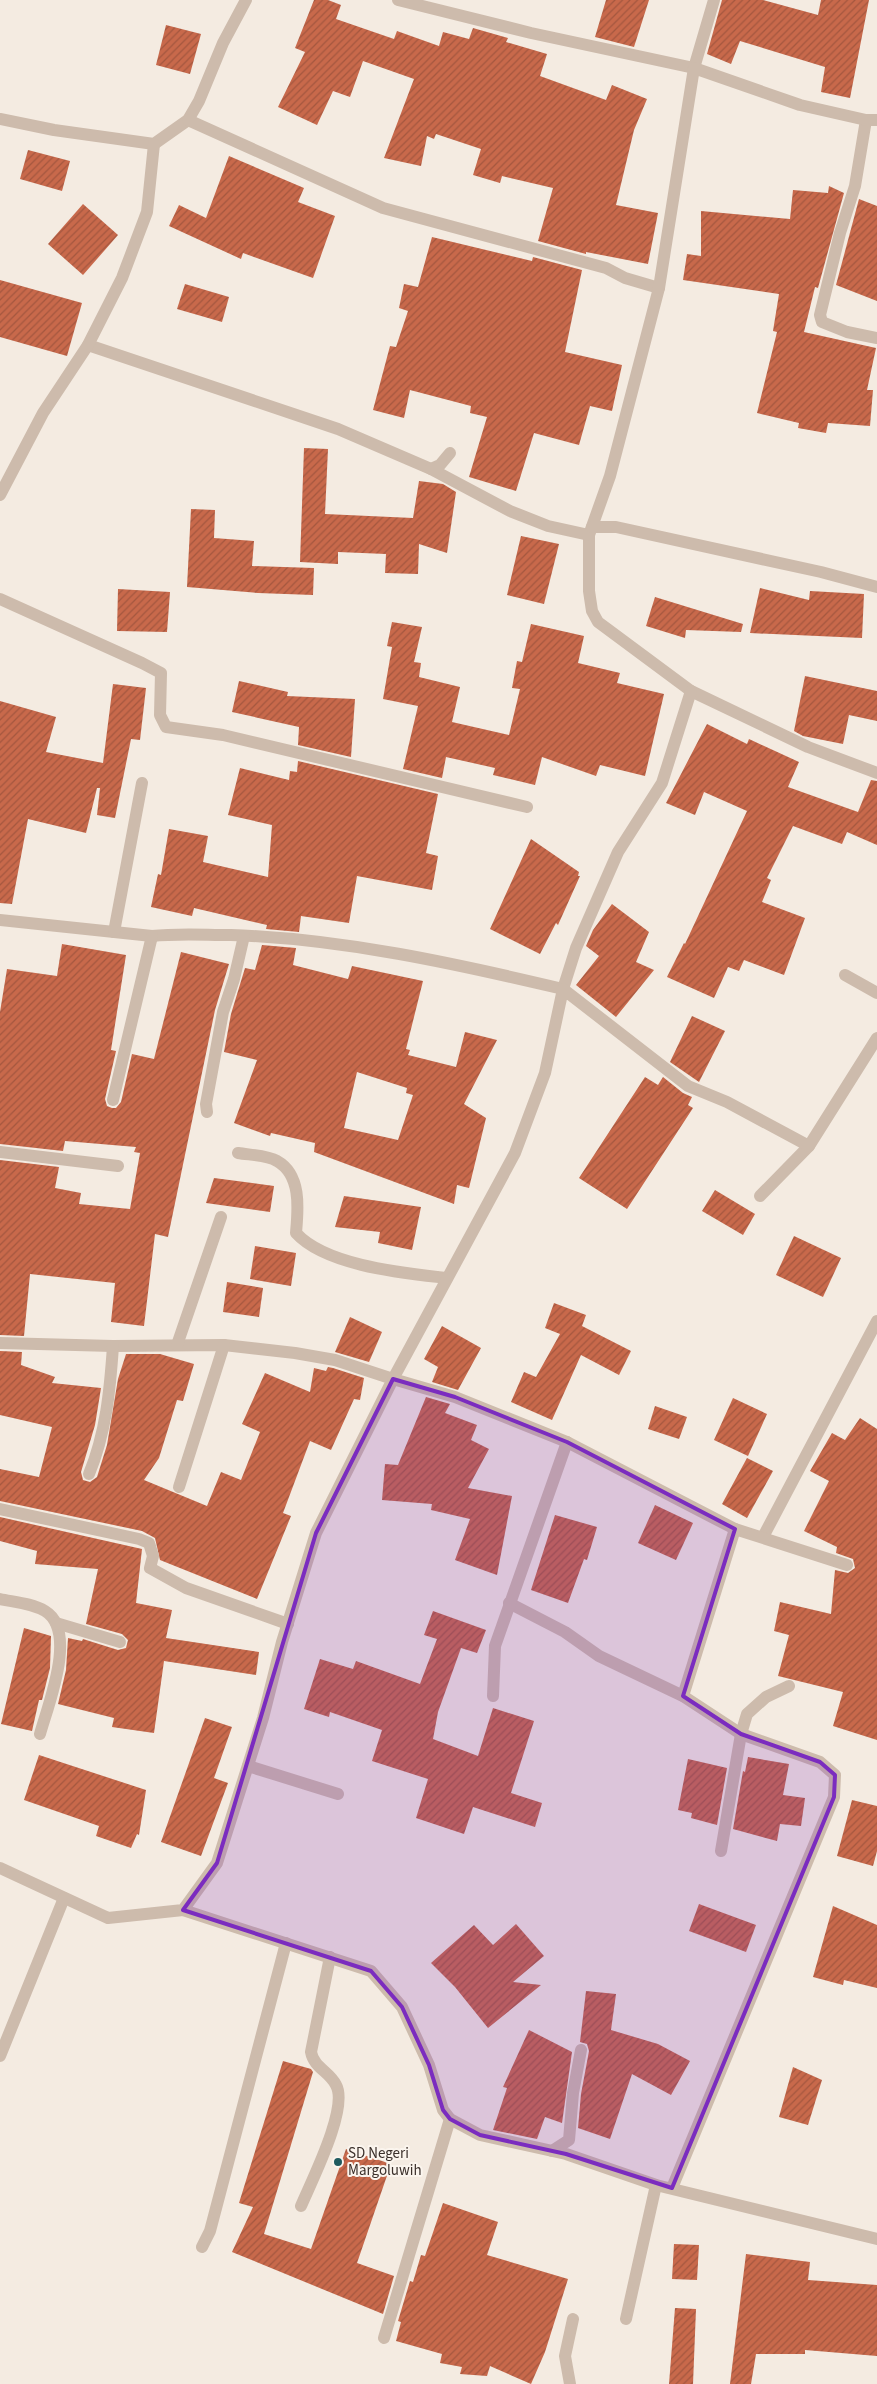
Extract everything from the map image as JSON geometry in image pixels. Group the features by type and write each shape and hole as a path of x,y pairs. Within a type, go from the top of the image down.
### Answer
{"street":[{"path":"0,119 54,130 154,144 188,120 199,102 223,43 246,0"},
{"path":"398,0 531,33 694,68 800,104 872,120 855,186 840,233 820,315 822,322 833,328 877,338"},
{"path":"714,0 694,68 660,288 610,476 590,531 589,592 592,611 598,622 691,691 808,747 877,773"},
{"path":"188,120 383,208 606,268 625,278 660,288"},
{"path":"0,495 42,413 88,345 122,278 147,212 154,144"},
{"path":"88,345 338,430 431,470 510,511 548,526 590,531 616,527 821,572 877,587"},
{"path":"431,470 440,465 450,453"},
{"path":"0,599 142,663 161,674 160,716 166,727 223,735 527,807"},
{"path":"183,1910 217,1862 248,1766 316,1533 393,1379 515,1153 545,1073 562,989 576,948 618,852 662,783 691,691"},
{"path":"114,932 142,783"},
{"path":"0,920 152,936 173,934 267,936 348,945 449,962 562,989 688,1086 727,1102 809,1146"},
{"path":"113,1100 152,936"},
{"path":"207,1112 206,1104 223,1012 234,979 244,936"},
{"path":"845,975 877,994"},
{"path":"760,1196 809,1146 877,1038"},
{"path":"0,1152 118,1166"},
{"path":"238,1153 275,1160 283,1166 290,1176 297,1193 296,1233 316,1250 383,1270 447,1278"},
{"path":"177,1345 221,1217"},
{"path":"763,1537 877,1321"},
{"path":"0,1342 113,1346 224,1345 295,1353 335,1360 455,1397 567,1442 735,1530 763,1537 847,1565"},
{"path":"179,1487 224,1345"},
{"path":"90,1474 103,1431 110,1397 113,1346"},
{"path":"493,1696 495,1646 567,1442"},
{"path":"0,1509 139,1539 148,1543 153,1556 150,1568 186,1588 288,1624"},
{"path":"683,1696 735,1530"},
{"path":"0,1599 38,1607 47,1612 56,1623 61,1656 40,1734"},
{"path":"509,1603 565,1632 599,1656 683,1696 741,1734 820,1762 835,1776 834,1797 672,2188"},
{"path":"56,1623 120,1642"},
{"path":"721,1851 741,1734 747,1714 766,1697 789,1686"},
{"path":"248,1766 338,1794"},
{"path":"0,1868 108,1918 183,1910 371,1971 402,2007 429,2065 443,2110 450,2119 480,2135 552,2151 656,2185 877,2238"},
{"path":"0,2056 64,1898"},
{"path":"202,2247 210,2231 286,1942"},
{"path":"301,2206 338,2114 339,2096 336,2085 313,2061 311,2052 330,1957"},
{"path":"552,2151 569,2140 573,2093 581,2050"},
{"path":"384,2338 450,2119"},
{"path":"626,2319 656,2185"},
{"path":"570,2384 565,2356 573,2319"}],"highlighted area":[{"path":"393,1379 455,1397 567,1442 735,1529 683,1696 741,1734 820,1762 835,1775 834,1797 672,2188 566,2154 480,2135 450,2119 443,2110 429,2065 402,2007 371,1971 183,1910 217,1863 316,1533"}],"building":[{"path":"314,0 328,0 341,5 336,19 394,39 397,31 439,46 443,32 469,39 473,28 508,38 506,42 547,54 540,76 606,100 612,85 647,99 634,130 616,205 658,213 648,264 586,252 586,254 538,241 553,188 502,176 500,183 473,175 481,149 436,134 434,139 427,136 421,166 384,158 414,79 363,61 350,97 333,91 317,125 278,107 305,52 295,48"},
{"path":"606,0 649,0 634,47 595,37"},
{"path":"722,0 763,0 818,15 821,0 869,0 850,98 821,92 825,67 740,41 731,64 707,54"},
{"path":"166,25 201,34 190,74 156,65"},
{"path":"28,150 70,161 62,191 20,179"},
{"path":"229,156 304,188 298,202 335,216 313,278 243,253 241,259 169,226 179,205 206,218"},
{"path":"829,186 844,193 818,288 815,287 804,332 876,348 867,390 873,390 870,426 828,423 826,433 798,428 799,423 757,413 777,332 773,331 779,294 683,280 687,254 701,256 701,211 790,219 793,190 828,193"},
{"path":"859,199 877,206 877,301 836,285"},
{"path":"83,204 118,235 83,275 48,244"},
{"path":"432,237 532,261 533,257 582,270 565,352 622,365 612,411 590,406 579,445 534,433 516,491 469,477 487,417 470,413 471,406 410,390 404,418 373,410 390,346 396,347 408,311 399,308 404,284 418,287"},
{"path":"0,280 82,303 67,356 0,337"},
{"path":"185,284 229,297 222,322 177,309"},
{"path":"304,448 328,449 325,514 413,518 419,481 443,484 456,492 447,553 419,544 418,574 385,573 386,554 338,552 338,564 300,562"},
{"path":"191,509 215,510 214,538 254,541 252,566 314,568 313,595 187,587"},
{"path":"521,536 559,544 544,604 507,595"},
{"path":"760,588 809,600 810,591 864,594 862,638 750,633"},
{"path":"118,589 170,592 167,632 117,631"},
{"path":"655,597 743,624 741,632 686,630 685,638 646,626"},
{"path":"392,622 422,627 414,662 421,663 419,677 460,687 452,722 509,735 520,689 512,688 517,661 522,662 531,624 584,636 578,663 620,673 617,683 664,694 645,776 600,765 596,776 542,757 535,785 493,775 495,768 446,757 442,778 403,769 418,706 383,699 392,647 387,646"},
{"path":"805,676 877,691 877,721 849,715 843,744 803,736 794,731"},
{"path":"239,681 288,692 287,696 355,699 351,757 298,745 299,727 232,712"},
{"path":"113,684 146,688 140,740 131,739 115,818 97,815 100,788 97,788 86,833 28,819 12,904 0,903 0,701 56,717 46,752 103,763"},
{"path":"707,724 747,744 749,739 799,762 788,787 858,812 871,780 877,781 877,845 847,832 842,844 793,826 767,878 771,880 762,902 805,918 784,975 744,960 739,971 728,967 714,998 667,977 685,944 747,811 704,792 695,815 666,803"},
{"path":"298,761 438,794 426,853 438,856 432,890 357,876 349,923 301,916 299,932 266,929 267,925 194,908 192,916 151,907 158,874 161,875 169,829 208,836 203,862 268,877 272,825 228,815 240,768 289,780 290,771 297,772"},
{"path":"531,839 579,872 578,876 580,876 558,925 556,923 540,954 490,929"},
{"path":"612,904 649,932 636,962 654,970 616,1017 576,985 599,956 586,946 593,930"},
{"path":"62,944 126,955 111,1050 116,1051 105,1099 107,1106 112,1108 116,1108 121,1102 132,1054 154,1059 181,952 229,964 215,1010 168,1237 155,1234 144,1326 111,1322 115,1283 30,1274 24,1336 0,1335 0,1160 59,1167 55,1188 81,1193 79,1204 130,1209 140,1153 134,1152 136,1147 65,1141 63,1151 0,1144 0,1012 7,969 57,976"},
{"path":"262,945 296,948 293,965 348,979 352,966 423,981 406,1049 410,1050 408,1055 456,1067 465,1032 497,1040 464,1104 486,1118 469,1188 457,1185 454,1204 314,1152 315,1143 271,1133 270,1136 234,1123 257,1060 224,1052 231,1014 245,968 255,970","holes":["357,1072 407,1088 406,1093 413,1095 398,1140 344,1128"]},
{"path":"692,1016 725,1031 699,1082 670,1062"},
{"path":"645,1077 658,1085 663,1077 683,1093 692,1097 688,1105 693,1108 627,1209 579,1178"},
{"path":"214,1178 274,1186 270,1212 206,1203"},
{"path":"715,1190 755,1214 743,1235 702,1211"},
{"path":"344,1196 421,1207 412,1250 378,1243 380,1232 335,1227"},
{"path":"794,1236 841,1258 823,1297 776,1275"},
{"path":"255,1246 296,1253 291,1286 250,1279"},
{"path":"227,1282 263,1288 259,1317 223,1312"},
{"path":"554,1303 586,1315 582,1326 631,1351 619,1375 581,1355 552,1420 511,1402 524,1372 536,1377 560,1334 545,1328"},
{"path":"350,1317 382,1332 369,1362 335,1352"},
{"path":"442,1326 481,1348 458,1390 432,1382 438,1367 424,1359"},
{"path":"0,1351 22,1352 21,1365 55,1377 52,1383 101,1388 95,1425 81,1472 83,1480 90,1482 97,1477 107,1445 118,1379 126,1354 160,1354 194,1364 183,1401 177,1400 159,1458 144,1480 207,1506 221,1472 241,1480 260,1432 242,1424 265,1373 310,1392 314,1368 326,1371 328,1367 333,1368 364,1378 360,1400 354,1399 331,1450 310,1441 283,1513 291,1516 257,1599 160,1560 155,1538 142,1531 0,1501 0,1469 39,1477 52,1427 0,1415"},
{"path":"426,1397 450,1404 445,1413 477,1425 471,1440 489,1449 468,1488 512,1496 497,1575 455,1560 470,1519 431,1510 432,1504 382,1500 385,1464 398,1465"},
{"path":"733,1398 767,1414 748,1456 714,1440"},
{"path":"655,1406 687,1417 679,1439 648,1429"},
{"path":"860,1418 877,1429 877,1740 833,1726 843,1692 778,1676 789,1635 774,1631 780,1602 831,1614 835,1570 848,1573 855,1568 853,1559 836,1553 837,1547 804,1531 829,1481 810,1471 832,1433 845,1440"},
{"path":"747,1458 773,1471 747,1518 722,1504"},
{"path":"655,1505 693,1523 676,1560 638,1543"},
{"path":"555,1515 597,1527 587,1560 584,1559 568,1603 531,1590"},
{"path":"0,1517 142,1549 136,1603 172,1610 166,1638 259,1652 256,1675 164,1661 154,1733 112,1727 114,1718 58,1704 66,1670 68,1638 82,1641 83,1639 118,1650 126,1648 128,1640 122,1634 86,1624 98,1569 35,1564 37,1551 0,1541"},
{"path":"433,1611 486,1630 477,1653 461,1648 438,1712 433,1739 478,1756 493,1708 534,1721 511,1793 542,1803 535,1827 473,1807 464,1834 416,1818 428,1779 372,1761 382,1730 330,1712 329,1717 304,1709 320,1659 353,1669 356,1661 420,1684 437,1639 424,1635"},
{"path":"24,1628 51,1636 50,1668 42,1700 39,1700 32,1731 1,1724"},
{"path":"205,1718 232,1727 214,1778 228,1783 201,1856 161,1842"},
{"path":"39,1755 146,1790 139,1835 137,1834 131,1848 96,1836 99,1826 24,1800"},
{"path":"748,1757 789,1764 783,1795 805,1798 801,1826 780,1824 777,1841 733,1829 743,1771 745,1772"},
{"path":"688,1759 727,1768 717,1825 691,1818 692,1813 678,1810"},
{"path":"852,1800 877,1806 877,1851 873,1866 837,1856"},
{"path":"699,1904 756,1925 746,1952 689,1931"},
{"path":"833,1906 877,1925 877,1988 844,1980 843,1985 813,1977"},
{"path":"516,1924 544,1956 513,1982 541,1985 488,2028 455,1987 431,1963 474,1925 493,1945"},
{"path":"586,1991 616,1994 611,2030 658,2044 690,2061 671,2095 632,2074 610,2139 578,2128 581,2094 589,2051 587,2044 580,2042"},
{"path":"529,2030 572,2052 562,2123 545,2117 537,2139 493,2130 507,2088 503,2087"},
{"path":"283,2061 311,2069 313,2072 264,2234 311,2249 346,2149 391,2164 357,2263 394,2276 383,2314 232,2252 253,2207 239,2203"},
{"path":"793,2067 822,2080 808,2125 779,2117"},
{"path":"443,2203 498,2222 487,2255 568,2279 545,2352 531,2384 490,2366 487,2376 460,2374 462,2367 440,2363 442,2354 396,2341 401,2322 398,2321 410,2281 413,2282 421,2255 425,2256"},
{"path":"674,2244 699,2245 697,2280 672,2279"},
{"path":"746,2254 810,2262 808,2280 877,2285 877,2356 805,2350 805,2354 756,2354 751,2384 730,2384"},
{"path":"675,2308 696,2309 693,2384 669,2384"}],"place":[{"name":"SD Negeri Margoluwih","path":"338,2162"}]}
